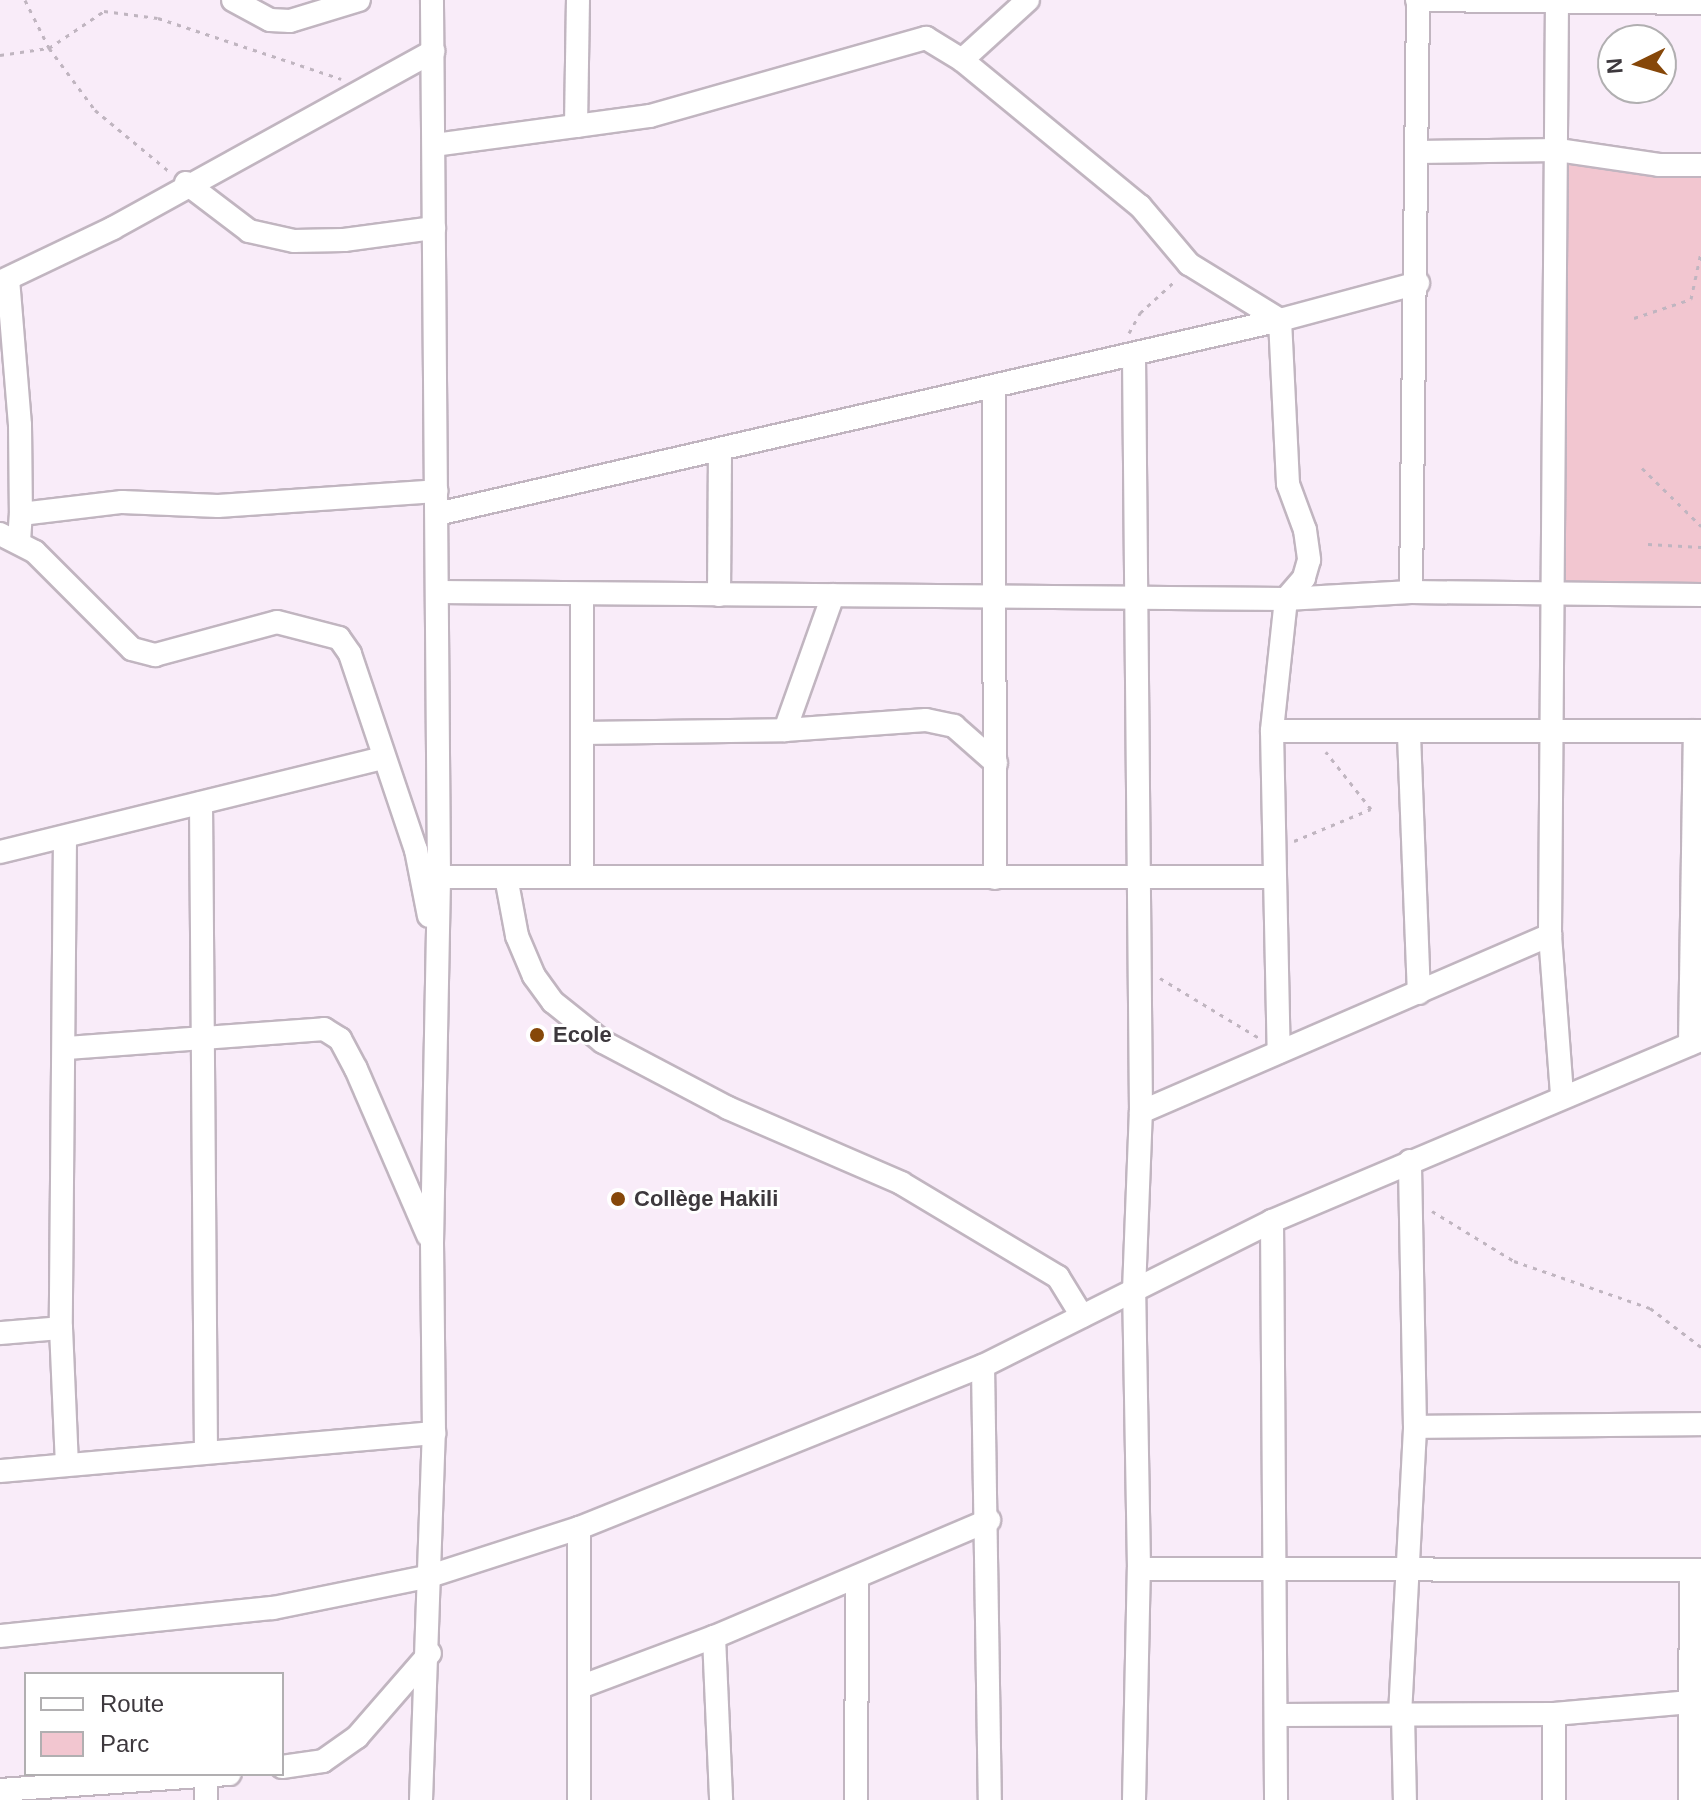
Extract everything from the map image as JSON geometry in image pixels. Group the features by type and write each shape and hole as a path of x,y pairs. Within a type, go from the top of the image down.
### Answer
{"street":[{"path":"233,0 270,20 290,21 359,0"},
{"path":"421,1800 430,1653 434,1433 432,1243 439,877 432,0"},
{"path":"576,126 578,0"},
{"path":"962,60 1028,0"},
{"path":"1411,592 1418,283 1418,1 1695,2"},
{"path":"1557,1 1550,935 1562,1095"},
{"path":"435,145 650,116 730,96 910,40 926,38 962,60 1140,206 1189,264 1280,320"},
{"path":"433,51 186,183 113,228 4,280 20,425 21,514 10,538 132,649 155,655 277,622 339,638 350,654 382,758 416,850 438,957"},
{"path":"1418,152 1558,150 1659,165 1701,165"},
{"path":"186,183 249,231 294,241 344,240 434,228"},
{"path":"437,514 1280,320 1418,283"},
{"path":"1279,1052 1272,731 1286,599 1304,578 1309,560 1305,530 1288,484 1280,320"},
{"path":"1129,355 1136,594 1141,1112 1134,1291 1139,1569 1134,1800"},
{"path":"994,387 997,594 995,878"},
{"path":"719,595 720,451"},
{"path":"21,514 122,502 218,506 436,491"},
{"path":"438,592 582,596 1136,594 1286,599 1411,592 1701,595"},
{"path":"785,730 833,595"},
{"path":"582,596 582,877"},
{"path":"582,733 785,730 943,722 996,763"},
{"path":"0,1636 273,1608 430,1576 579,1528 983,1366 1272,1221 1562,1095 1696,1042 1698,731 1409,735 1272,731"},
{"path":"1409,735 1419,993"},
{"path":"0,852 382,758"},
{"path":"201,803 206,1452"},
{"path":"65,837 67,1048 61,1328 67,1464"},
{"path":"439,877 1274,877"},
{"path":"506,877 517,936 534,976 553,1002 603,1042 728,1108 901,1183 1058,1277 1082,1316"},
{"path":"1141,1112 1550,935"},
{"path":"67,1048 324,1029 340,1039 432,1243"},
{"path":"1405,1800 1402,1715 1415,1427 1410,1161"},
{"path":"1272,1221 1276,1800"},
{"path":"0,1333 61,1328"},
{"path":"983,1366 989,1520 990,1800"},
{"path":"1415,1427 1701,1424"},
{"path":"0,1471 434,1433"},
{"path":"580,1687 714,1637 989,1520"},
{"path":"579,1528 579,1800"},
{"path":"1139,1569 1696,1570 1690,1702 1690,1800"},
{"path":"856,1800 857,1578"},
{"path":"714,1637 721,1800"},
{"path":"284,1767 323,1761 357,1737 430,1653"},
{"path":"1276,1715 1554,1714 1690,1702"},
{"path":"1554,1714 1554,1800"},
{"path":"0,1790 206,1789 226,1776"}],"path":[{"path":"25,0 49,48 95,110 186,183"},
{"path":"0,55 49,48 104,11 158,18 368,87"},
{"path":"1634,318 1691,299 1698,279 1701,252"},
{"path":"1129,355 1140,313 1189,264"},
{"path":"1642,468 1701,526"},
{"path":"1648,544 1701,547"},
{"path":"1286,847 1298,837 1371,809 1321,745"},
{"path":"1140,968 1279,1052"},
{"path":"1412,1198 1514,1261 1650,1308 1701,1347"}],"green space":[{"path":"1565,157 1701,157 1701,588 1565,588"}],"place":[{"name":"Ecole","path":"537,1035"},
{"name":"Collège Hakili","path":"618,1199"}]}
